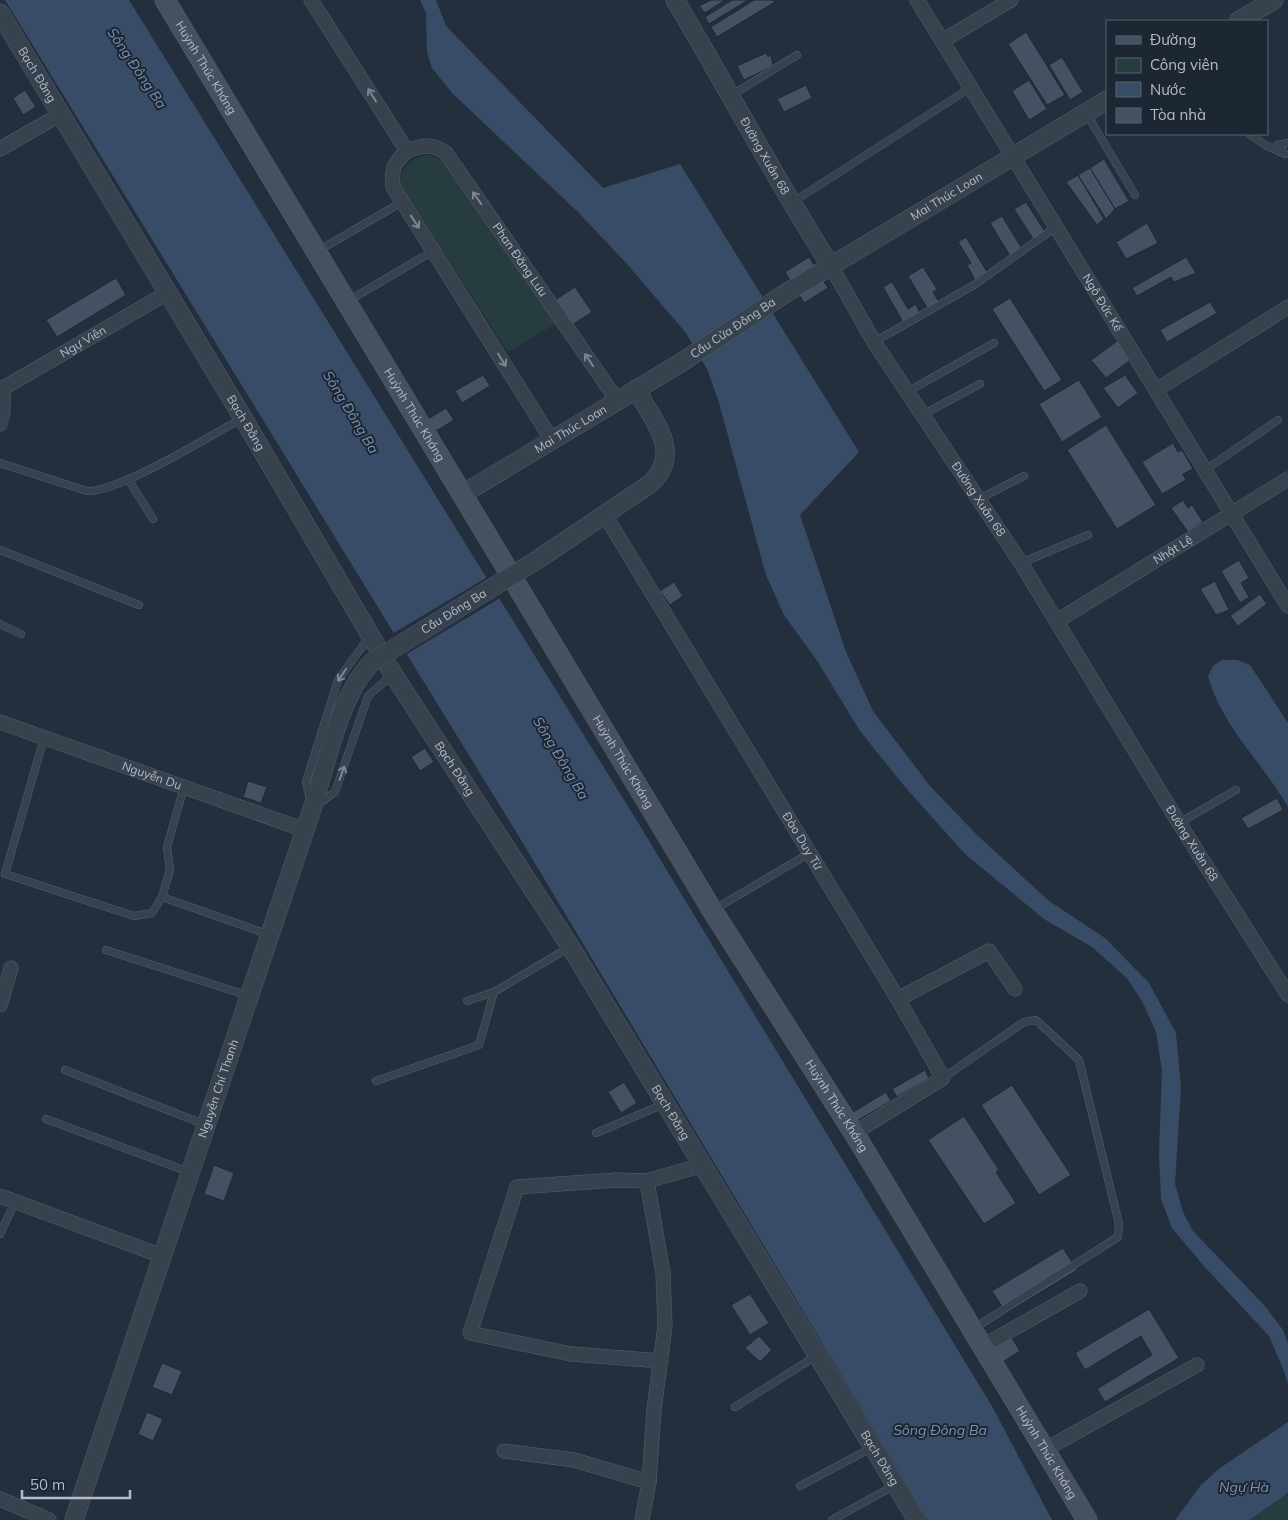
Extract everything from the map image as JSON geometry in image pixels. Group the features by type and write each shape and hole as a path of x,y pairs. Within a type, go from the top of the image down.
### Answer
{"main road":[{"name":"Huỳnh Thúc Kháng","path":"165,0 318,251 461,495 712,910 854,1133 1087,1520"}],"street":[{"path":"312,0 407,151 397,159 391,172 393,187 552,440"},
{"name":"Đường Xuân 68","path":"676,0 732,95 791,204 831,266 874,342 979,498 1058,621 1179,823 1284,979 1288,996"},
{"name":"Ngô Đức Kế","path":"917,0 1288,606"},
{"path":"942,41 1011,0"},
{"path":"1240,20 1274,0"},
{"name":"Bạch Đằng","path":"0,13 243,418 393,674 570,946 917,1520"},
{"name":"Mai Thúc Loan","path":"786,293 1106,101"},
{"path":"0,149 61,114"},
{"name":"Phan Đăng Lưu","path":"407,151 421,146 435,146 446,153 617,400"},
{"name":"Cầu Cửa Đông Ba","path":"679,364 786,293"},
{"name":"Ngự Viên","path":"2,389 167,294"},
{"path":"1156,390 1288,307"},
{"name":"Mai Thúc Loan","path":"461,495 679,364"},
{"path":"0,424 3,412 2,389"},
{"path":"605,515 650,484 664,468 667,456 662,435 636,389"},
{"name":"Nhật Lệ","path":"1058,621 1288,480"},
{"name":"Cầu Đông Ba","path":"372,662 537,560 605,515"},
{"name":"Đào Duy Từ","path":"605,515 898,999 943,1078"},
{"name":"Nguyễn Chí Thanh","path":"74,1520 250,996 347,699 361,672 372,662"},
{"name":"Nguyễn Du","path":"0,722 305,830"},
{"path":"898,999 989,951 1015,989"},
{"path":"0,1006 11,968"},
{"path":"854,1133 943,1078"},
{"path":"660,1361 571,1354 470,1333 517,1187 616,1180 647,1181 703,1165"},
{"path":"642,1520 649,1482 665,1326 663,1273 647,1181"},
{"path":"0,1196 162,1256"},
{"path":"978,1337 1080,1291"},
{"path":"1046,1449 1197,1365"},
{"path":"504,1451 574,1460 649,1482"},
{"path":"0,1500 49,1520"}],"lane":[{"path":"732,95 798,55"},
{"path":"791,204 970,88"},
{"path":"1086,113 1135,195"},
{"path":"1251,135 1275,151 1285,154 1277,145 1288,143"},
{"path":"318,251 402,202"},
{"path":"874,342 974,285 1056,227"},
{"path":"347,302 433,251"},
{"path":"907,392 994,344"},
{"path":"922,415 980,384"},
{"path":"0,463 87,491 107,489 243,418"},
{"path":"1205,470 1278,420"},
{"path":"979,498 1024,476"},
{"path":"128,479 153,519"},
{"path":"1021,563 1088,534"},
{"path":"0,550 140,605"},
{"path":"0,624 22,634"},
{"path":"371,636 338,680 306,782 312,809 335,792 368,696 393,674"},
{"path":"44,738 5,874 134,916 152,913 162,897 170,870 167,847 184,787"},
{"path":"1179,823 1236,790"},
{"path":"712,910 810,853"},
{"path":"162,897 270,935"},
{"path":"468,1002 494,992 570,946"},
{"path":"106,950 250,996"},
{"path":"376,1080 479,1045 494,992"},
{"path":"943,1078 1024,1022 1036,1020 1079,1060 1119,1224 1118,1237 978,1337"},
{"path":"64,1070 206,1125"},
{"path":"596,1133 666,1103"},
{"path":"46,1119 190,1173"},
{"path":"0,1234 15,1202"},
{"path":"735,1407 817,1355"},
{"path":"800,1486 873,1447"},
{"path":"833,1520 896,1484"}],"green space":[{"path":"429,155 442,160 555,324 508,352 400,185 403,172 408,164"},
{"path":"1288,1495 1288,1520 1249,1520 1279,1497"}],"water":[{"name":"Sông Đông Ba","path":"5,0 129,0 637,821 993,1408 1052,1520 928,1520 521,840"},
{"path":"420,0 436,0 446,26 603,188 680,164 859,452 800,515 846,652 873,711 930,786 977,835 1049,901 1105,938 1149,983 1176,1033 1181,1088 1175,1184 1183,1212 1193,1231 1264,1305 1283,1330 1288,1343 1288,1385 1269,1336 1203,1265 1172,1228 1161,1199 1159,1154 1162,1070 1156,1032 1142,1001 1127,978 1092,947 1044,919 965,854 905,787 860,731 818,662 784,615 766,575 719,403 708,371 686,333 627,264 579,213 452,93 432,68 427,52 426,13"},
{"path":"1222,660 1237,660 1250,665 1288,723 1288,807 1233,728 1214,694 1208,676 1213,666"},
{"name":"Ngự Hà","path":"1288,1422 1288,1493 1249,1520 1175,1520 1201,1485 1220,1468"}],"pier":[{"path":"489,576 502,597 405,655 392,634"}],"building":[{"path":"711,0 725,0 705,13 699,6"},
{"path":"732,0 748,0 709,24 705,17"},
{"path":"754,0 773,0 775,2 717,37 711,27"},
{"path":"1026,32 1065,95 1047,105 1008,44"},
{"path":"766,53 768,57 771,55 773,66 744,80 737,66"},
{"path":"1062,57 1083,92 1070,100 1049,65"},
{"path":"1029,80 1047,109 1029,120 1012,91"},
{"path":"806,85 812,98 784,112 777,99"},
{"path":"25,90 36,107 23,115 13,98"},
{"path":"1104,159 1129,201 1115,209 1090,168"},
{"path":"1090,168 1115,209 1106,219 1078,175"},
{"path":"1078,175 1104,219 1097,225 1066,182"},
{"path":"1026,202 1047,235 1035,242 1014,209"},
{"path":"1002,216 1024,252 1012,259 990,223"},
{"path":"1147,223 1158,243 1126,259 1116,242"},
{"path":"966,237 987,272 975,280 967,265 971,263 958,242"},
{"path":"809,257 828,288 804,303 785,272"},
{"path":"1186,257 1196,273 1174,282 1171,277 1137,296 1132,288"},
{"path":"923,267 937,289 933,292 939,302 929,311 908,276"},
{"path":"116,278 126,295 57,337 46,320"},
{"path":"892,282 908,309 916,304 920,314 903,322 883,287"},
{"path":"575,287 592,312 572,325 555,300"},
{"path":"1010,298 1062,380 1044,391 992,309"},
{"path":"1210,302 1217,313 1167,342 1160,330"},
{"path":"1120,339 1133,358 1106,378 1091,360"},
{"path":"483,375 490,386 462,403 455,391"},
{"path":"1125,375 1138,393 1118,408 1103,388"},
{"path":"1079,380 1102,417 1062,442 1039,404"},
{"path":"446,408 454,420 436,431 428,419"},
{"path":"1106,425 1156,505 1117,529 1067,450"},
{"path":"1173,443 1178,452 1182,450 1193,469 1183,474 1186,480 1162,494 1142,462"},
{"path":"1183,500 1188,508 1192,505 1203,522 1188,532 1171,508"},
{"path":"1239,560 1249,578 1241,583 1249,597 1240,603 1221,571"},
{"path":"1215,581 1229,610 1216,615 1200,589"},
{"path":"674,582 683,596 670,605 660,591"},
{"path":"1260,594 1267,604 1238,626 1230,616"},
{"path":"425,748 434,762 420,771 411,757"},
{"path":"248,781 267,787 261,803 243,797"},
{"path":"1277,798 1283,810 1248,829 1241,818"},
{"path":"925,1070 929,1078 897,1097 892,1089"},
{"path":"624,1082 637,1103 621,1113 608,1092"},
{"path":"1012,1085 1071,1175 1039,1195 981,1105"},
{"path":"886,1092 891,1101 855,1122 850,1114"},
{"path":"964,1116 999,1170 996,1172 1016,1203 984,1224 928,1140"},
{"path":"214,1165 234,1173 224,1201 204,1194"},
{"path":"1063,1248 1077,1270 1006,1313 992,1291"},
{"path":"750,1294 769,1323 750,1335 731,1305"},
{"path":"1149,1309 1179,1358 1105,1402 1097,1389 1152,1355 1141,1336 1085,1370 1075,1353"},
{"path":"1010,1335 1020,1351 1001,1363 990,1346"},
{"path":"759,1336 772,1350 760,1362 745,1348"},
{"path":"162,1363 182,1371 172,1395 152,1387"},
{"path":"147,1412 163,1419 153,1441 138,1434"}]}
